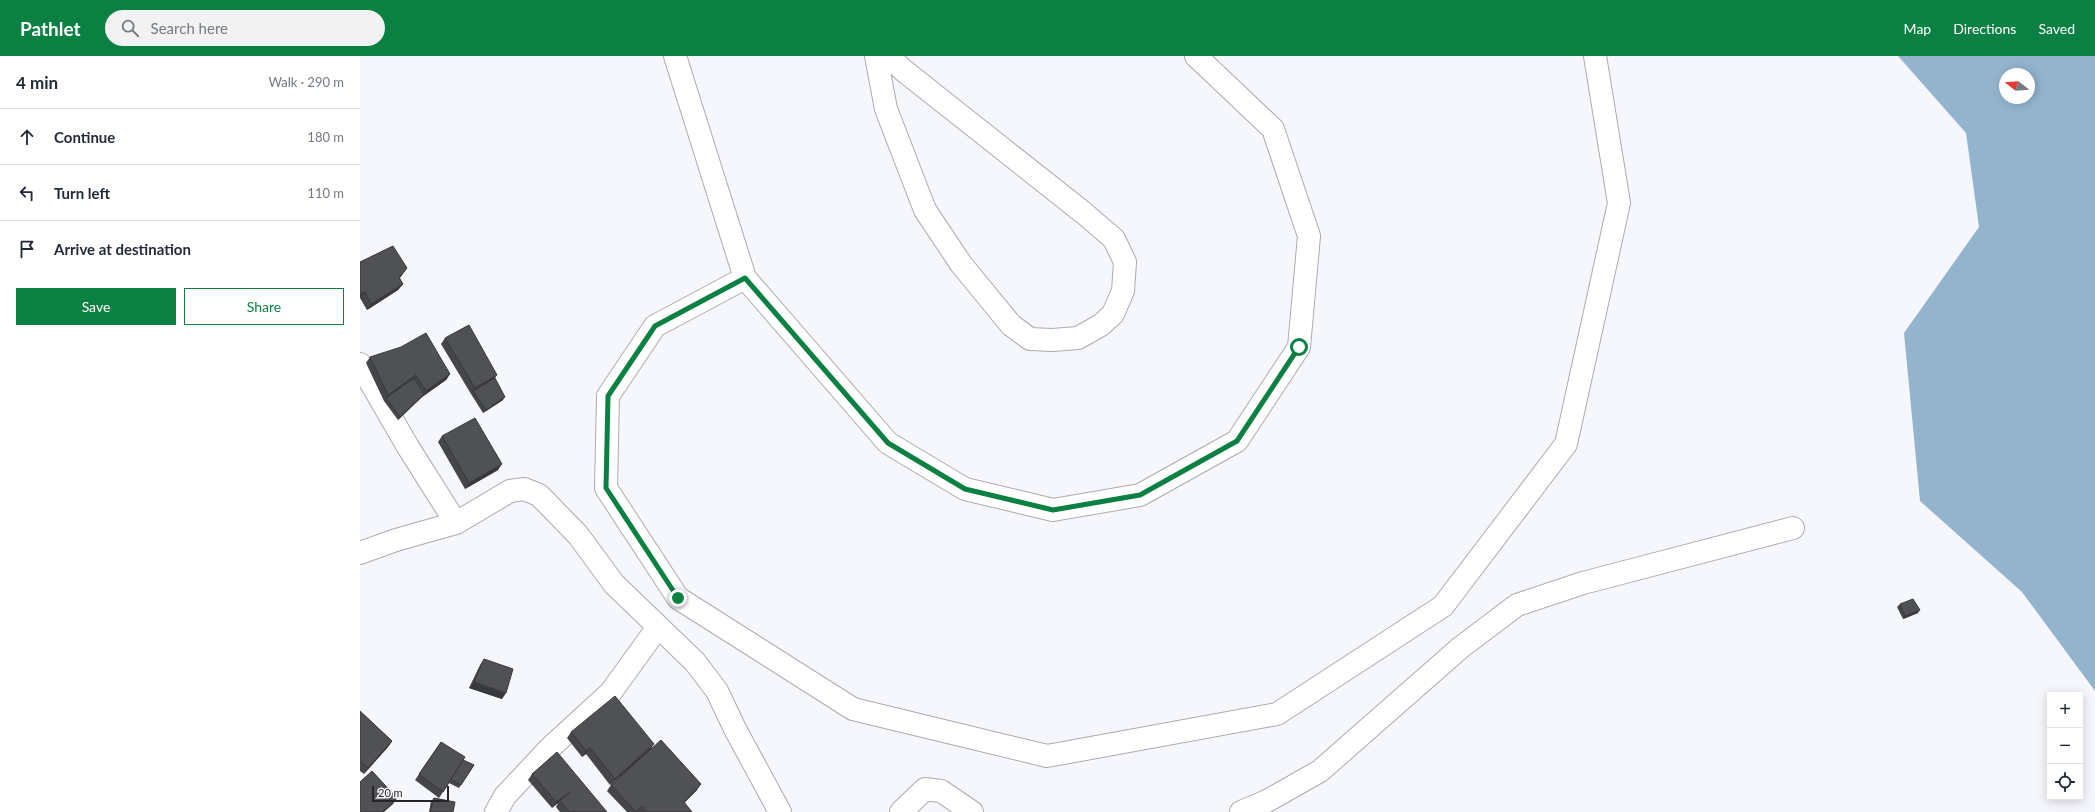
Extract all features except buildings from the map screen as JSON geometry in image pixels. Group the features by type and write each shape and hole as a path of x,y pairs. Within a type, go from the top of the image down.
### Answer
{"street":[{"path":"675,56 745,278 888,443 965,489 1053,510 1140,495 1237,441 1299,347 1309,236 1273,129 1196,56"},
{"path":"876,56 886,109 925,210 961,264 1011,325 1030,339 1052,340 1078,338 1101,325 1113,314 1123,291 1125,262 1114,239 1085,214 903,70 888,56"},
{"path":"745,278 655,326 608,396 606,488 678,598 853,709 1047,756 1277,714 1443,606 1566,444 1619,203 1595,56"},
{"path":"360,364 408,447 456,523"},
{"path":"360,553 396,540 456,523 510,491 524,489 540,495 578,535 614,584 695,662 717,691 735,729 780,812"},
{"path":"1241,812 1267,801 1320,771 1460,648 1517,605 1583,583 1792,528"},
{"path":"496,812 505,796 551,747 611,692 658,627"},
{"path":"901,812 926,789 942,791 972,812"}],"water":[{"path":"1898,56 2095,56 2095,691 2022,592 1920,501 1904,333 1979,227 1966,133"}],"route":[{"path":"678,598 606,488 608,396 655,326 745,278 888,443 965,489 1053,510 1140,495 1237,441 1299,347"}]}
